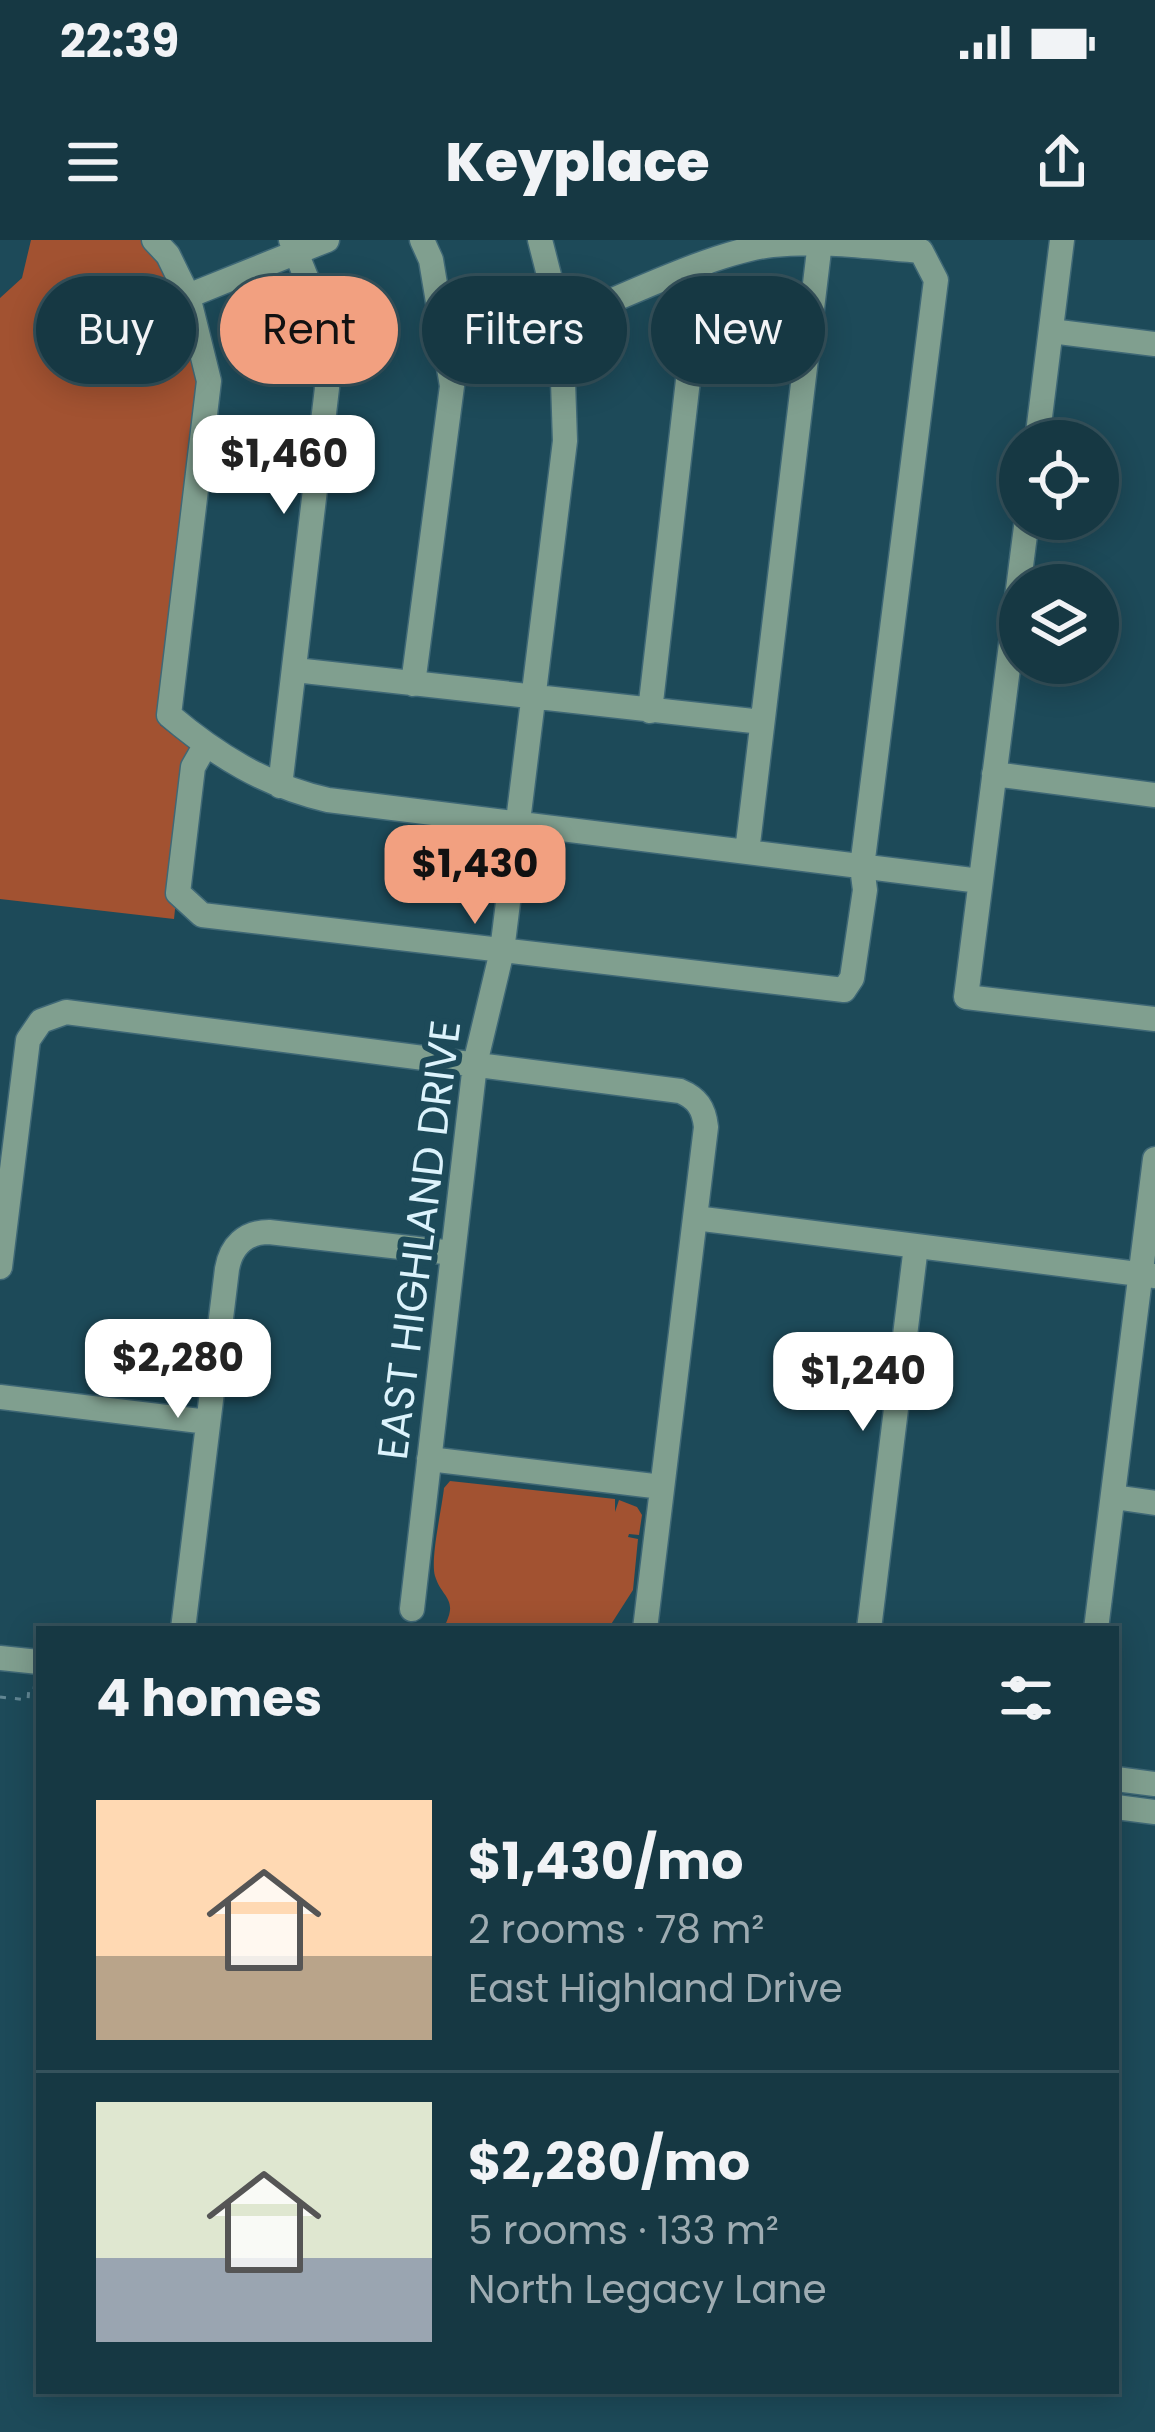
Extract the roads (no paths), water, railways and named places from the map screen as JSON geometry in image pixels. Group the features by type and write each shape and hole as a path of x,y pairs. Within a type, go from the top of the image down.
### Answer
{"street":[{"path":"154,240 169,255 179,276"},
{"path":"196,292 295,246 327,240"},
{"path":"413,684 452,386 430,260 422,240"},
{"name":"EAST HIGHLAND DRIVE","path":"540,240 549,276"},
{"path":"1039,420 1062,240"},
{"path":"206,746 193,767 178,893 202,915 837,992 852,978 936,280 922,246 820,242 766,246 627,296"},
{"path":"747,852 820,242"},
{"path":"280,786 327,388 318,307 295,246"},
{"path":"650,711 701,267"},
{"path":"196,324 206,360 208,404 169,715 206,746 280,786 328,800 980,881"},
{"path":"1051,331 1155,344"},
{"name":"EAST HIGHLAND DRIVE","path":"412,1609 475,1064 502,951 566,442 564,384"},
{"path":"1024,540 966,997 1155,1019"},
{"path":"295,670 762,722"},
{"path":"994,774 1155,795"},
{"path":"0,1267 28,1040 40,1021 66,1012 680,1090 692,1096 706,1127 645,1626"},
{"path":"1096,1626 1148,1275 1155,1159"},
{"path":"694,1218 1148,1275"},
{"path":"183,1626 227,1269 239,1242 269,1232 453,1253"},
{"path":"869,1626 916,1246"},
{"path":"0,1396 208,1422"},
{"path":"429,1459 662,1487"},
{"path":"1114,1497 1155,1503"},
{"path":"0,1658 36,1662"},
{"path":"1119,1779 1155,1784"},
{"path":"1119,1807 1155,1812"}]}
